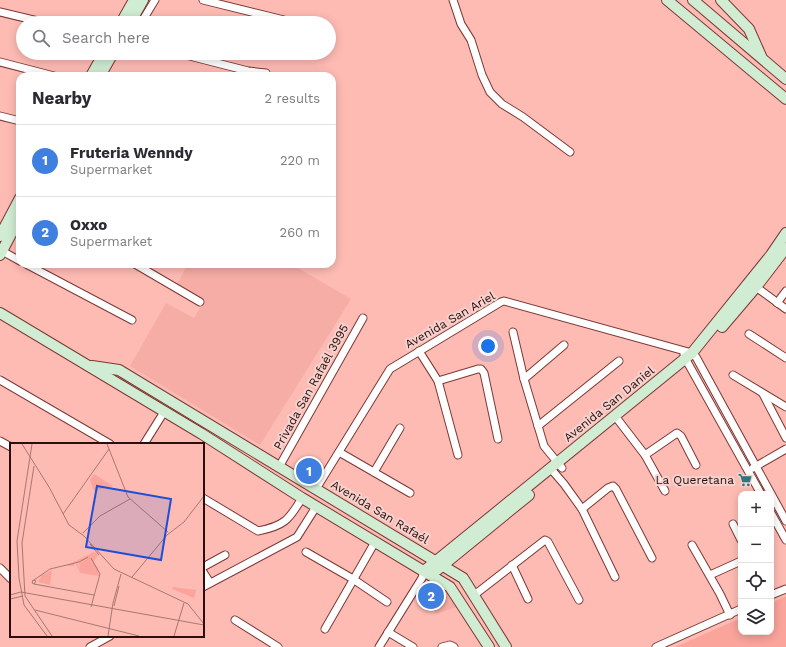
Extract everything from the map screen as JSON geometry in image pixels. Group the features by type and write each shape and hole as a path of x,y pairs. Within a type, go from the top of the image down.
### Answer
{"main road":[{"path":"125,16 134,0"},
{"path":"134,16 143,0"},
{"path":"667,0 786,99"},
{"path":"693,0 786,79"},
{"path":"721,0 748,29 763,60"},
{"path":"93,72 100,60"},
{"path":"102,72 109,60"},
{"path":"0,236 16,206"},
{"path":"1,253 16,225"},
{"name":"Avenida San Daniel","path":"425,575 617,418 689,356 756,287 786,233"},
{"name":"Avenida San Daniel","path":"689,356 774,257 786,248"},
{"name":"Avenida San Rafaél","path":"0,313 86,366 202,434 425,575 450,587 489,647"},
{"name":"Avenida San Rafaél","path":"86,366 119,370 463,578 506,647"},
{"path":"202,434 208,423"}],"street":[{"path":"145,16 155,0"},
{"path":"203,0 268,16"},
{"path":"453,0 461,24 472,40 482,75 490,92 502,104 523,117 570,152"},
{"path":"0,12 17,16"},
{"path":"205,60 257,72"},
{"path":"0,62 39,72"},
{"path":"0,116 16,120"},
{"path":"1,253 16,259"},
{"path":"34,268 132,320"},
{"path":"142,268 200,302"},
{"path":"756,287 786,309"},
{"path":"777,303 786,291"},
{"name":"Avenida San Ariel","path":"316,489 390,369 501,302 504,301 689,356"},
{"name":"Privada San Rafaél 3995","path":"278,467 363,318"},
{"path":"514,332 524,379 544,446 568,489 582,509 615,577"},
{"path":"749,334 786,358"},
{"path":"524,379 564,345"},
{"path":"419,351 438,381 458,455"},
{"path":"689,356 756,466 786,521"},
{"path":"689,356 759,491"},
{"path":"538,426 619,361"},
{"path":"438,381 481,369 484,373 498,439"},
{"path":"733,375 786,407"},
{"path":"0,380 108,443"},
{"path":"762,393 786,438"},
{"path":"145,443 164,412"},
{"path":"617,418 645,455 665,492"},
{"path":"374,472 400,428"},
{"path":"645,455 677,433 681,436 696,465"},
{"path":"0,441 10,446"},
{"path":"748,470 786,449"},
{"path":"339,452 410,494"},
{"path":"582,509 608,488 613,486 616,489 652,558"},
{"path":"204,499 258,531 272,529 288,520 302,498"},
{"path":"206,585 297,537 316,507"},
{"path":"774,518 786,540"},
{"path":"733,524 738,534"},
{"path":"473,596 545,540 548,542 579,600"},
{"path":"325,629 375,542"},
{"path":"692,545 710,575 730,614"},
{"path":"306,552 353,579 387,602"},
{"path":"204,566 225,555"},
{"path":"710,575 738,562"},
{"path":"512,565 528,599"},
{"path":"0,568 10,578"},
{"path":"378,647 425,575"},
{"path":"774,594 786,588"},
{"path":"656,647 738,610"},
{"path":"235,620 278,647"},
{"path":"388,632 413,647"},
{"path":"90,647 108,637"},
{"path":"442,647 450,645 454,647"}],"shaded area":[{"path":"186,268 298,268 351,299 260,445 130,366 166,303 194,318 205,300 177,284"},
{"path":"446,592 457,607 436,614 434,610"},
{"path":"786,596 786,647 675,647 738,619 738,635 774,635 774,602"}],"place":[{"name":"Fruteria Wenndy","path":"309,471"},
{"name":"La Queretana","path":"745,480"},
{"name":"Oxxo","path":"431,596"}]}
